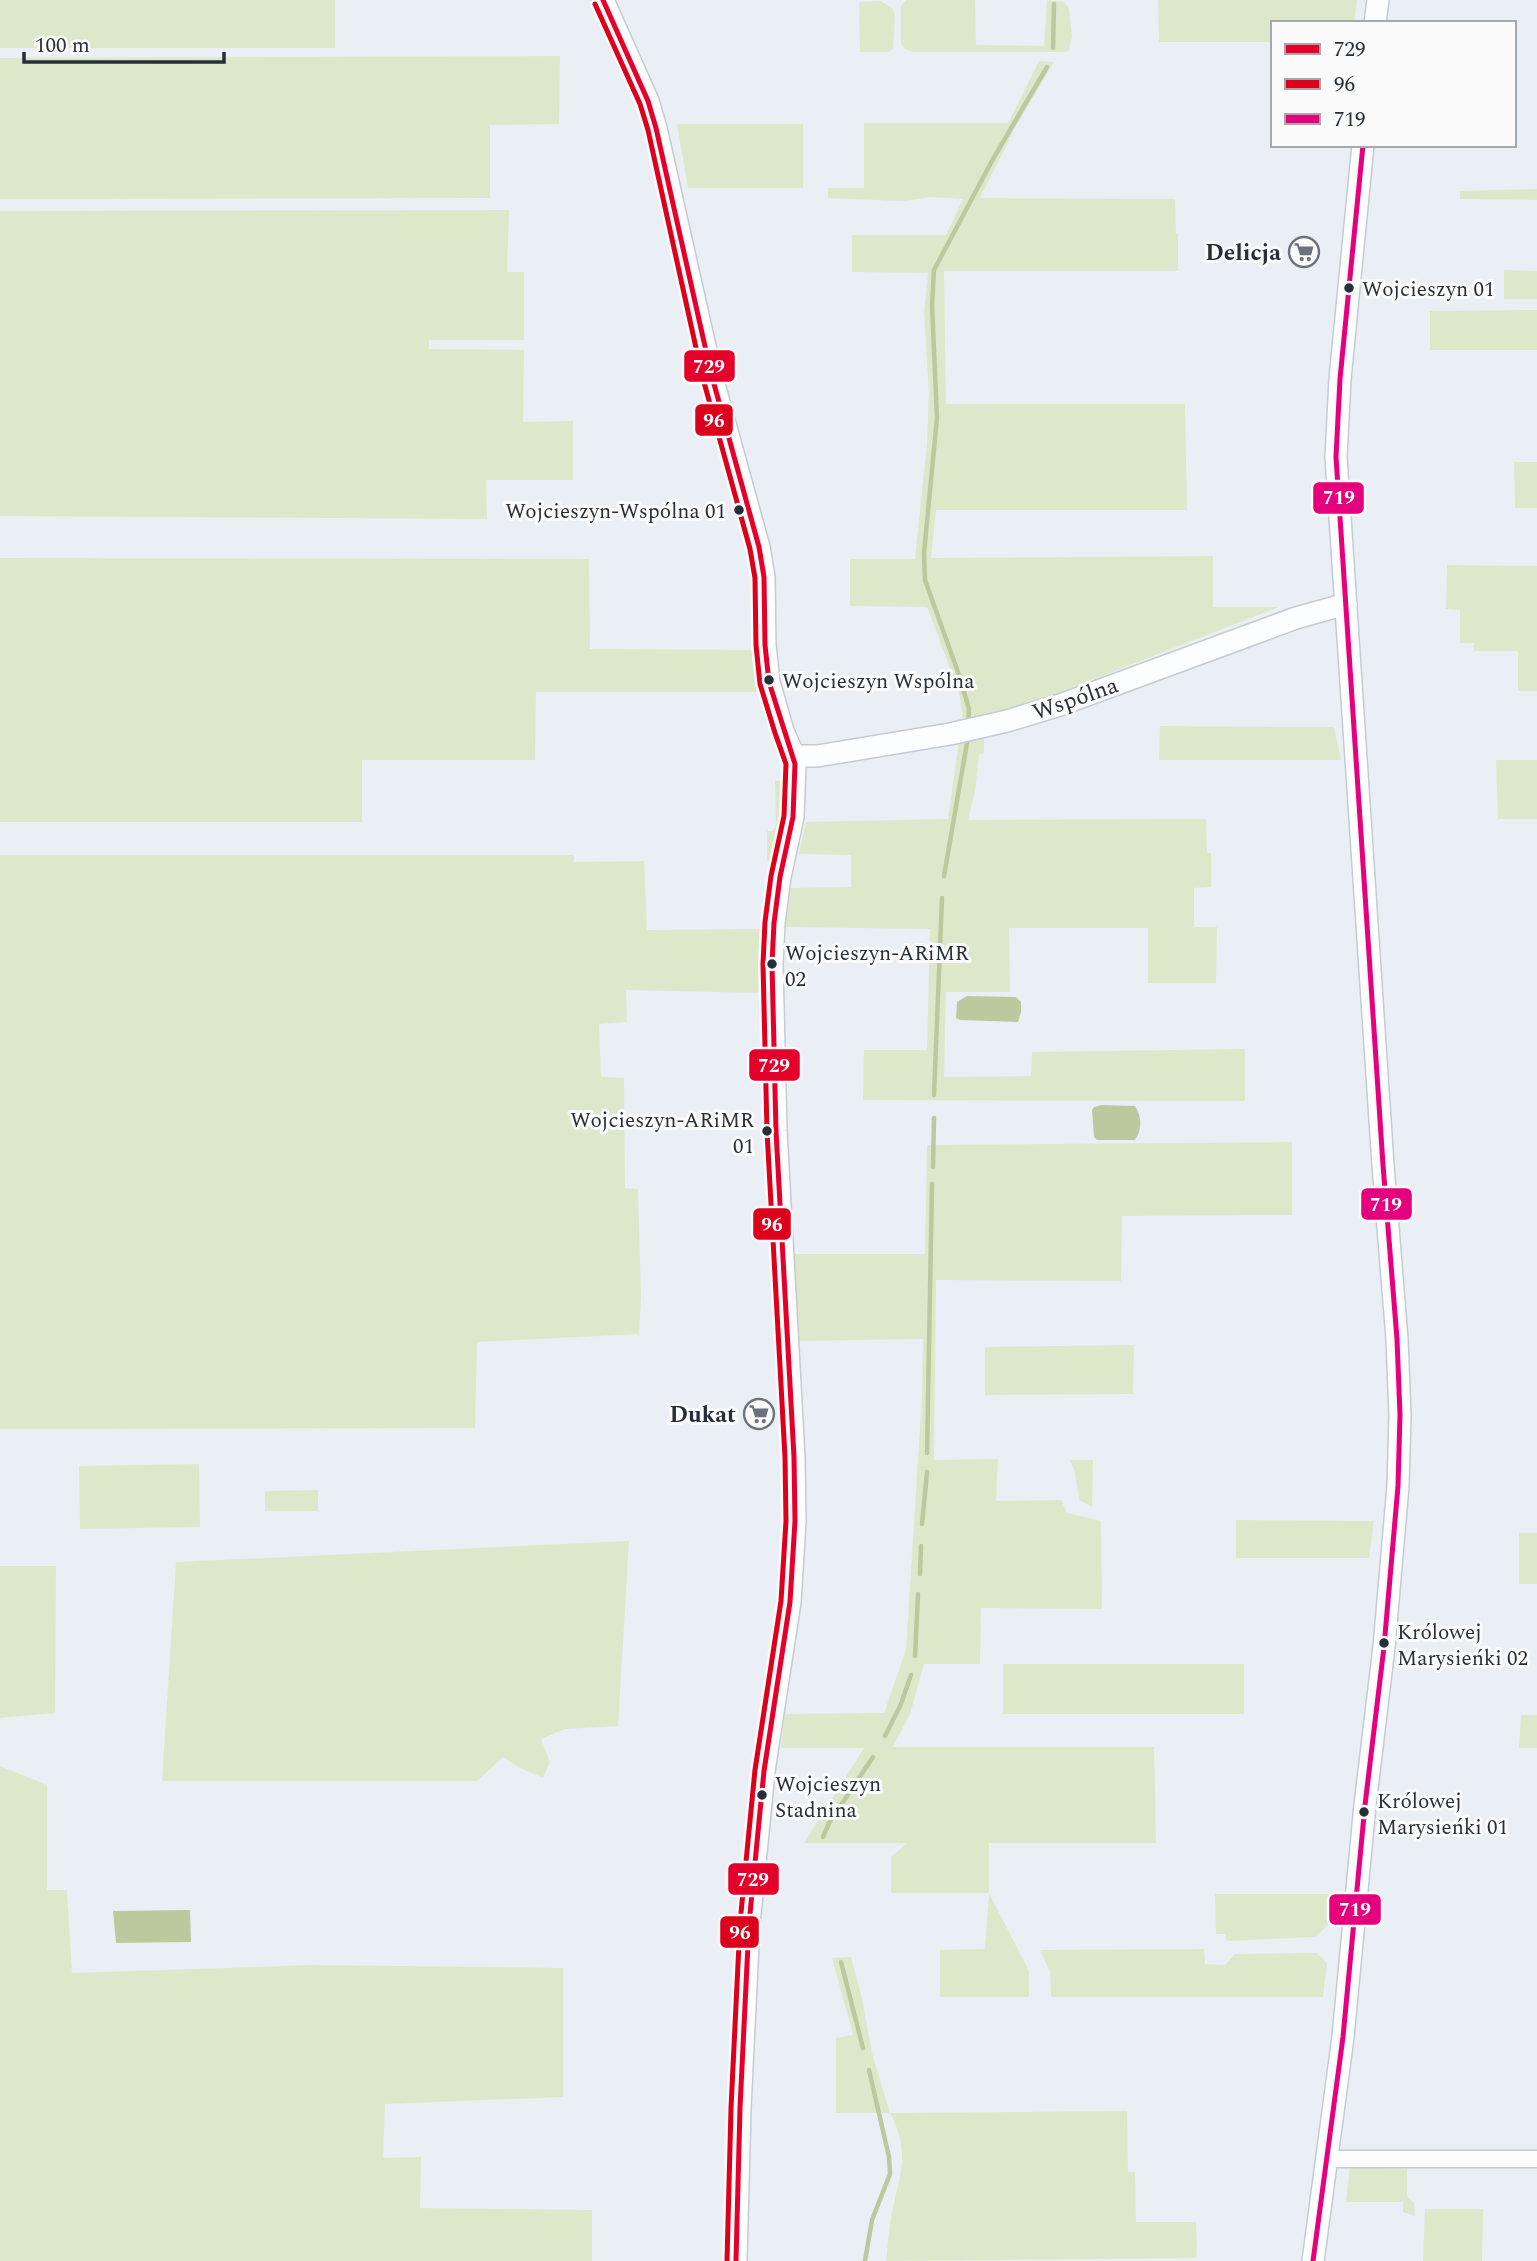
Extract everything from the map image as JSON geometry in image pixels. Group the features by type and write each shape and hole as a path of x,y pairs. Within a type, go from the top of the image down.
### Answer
{"street":[{"path":"603,0 648,100 656,128 706,350 759,547 764,577 765,645 769,681 783,731 794,756 793,817 780,877 772,964 776,1131 796,1521 790,1602 764,1771 749,1924 736,2261"},
{"path":"1375,21 1378,0"},
{"path":"1313,2261 1343,2037 1365,1805 1385,1637 1398,1486 1400,1415 1398,1339 1383,1165 1336,457 1363,147"},
{"name":"Wspólna","path":"794,756 817,756 983,727 1060,705 1296,618 1346,604"},
{"path":"1328,2159 1537,2159"}],"shaded area":[{"path":"0,0 335,0 335,48 0,48"},
{"path":"906,0 975,0 976,45 1044,46 1047,0 1064,2 1069,8 1072,37 1069,50 912,52 901,44 901,6"},
{"path":"1158,0 1357,0 1354,21 1271,21 1271,42 1159,42"},
{"path":"881,1 893,9 893,49 889,52 860,52 859,2"},
{"path":"560,56 559,124 490,125 490,198 0,199 0,58"},
{"path":"1039,61 1054,62 1016,126 980,198 1175,199 1178,271 944,271 946,404 1185,404 1187,510 936,510 931,558 1213,556 1213,607 1279,607 1027,705 981,719 963,718 959,692 927,607 850,606 850,559 915,559 927,443 929,393 924,312 928,273 852,272 852,235 946,235 963,199 932,197 903,201 828,198 828,188 864,188 864,123 1008,123"},
{"path":"677,124 803,124 803,188 688,188"},
{"path":"1537,189 1537,200 1460,199 1460,191"},
{"path":"509,210 507,272 524,272 524,340 429,340 429,349 524,350 523,422 573,421 573,480 486,480 487,519 0,516 0,211"},
{"path":"1504,270 1537,271 1537,299 1504,299"},
{"path":"1537,310 1537,350 1430,350 1430,311"},
{"path":"1514,462 1537,462 1537,508 1515,508"},
{"path":"0,558 589,559 590,649 757,650 757,692 536,692 535,760 362,760 362,822 0,822"},
{"path":"1447,565 1537,566 1537,691 1518,691 1518,651 1474,651 1474,643 1460,643 1460,610 1446,609"},
{"path":"1160,726 1334,727 1341,760 1159,760"},
{"path":"984,737 984,753 979,755 968,820 1206,819 1207,853 1211,853 1211,887 1194,888 1194,927 1217,927 1216,983 1148,983 1148,928 1009,928 1010,992 946,992 944,1077 1031,1076 1032,1052 1245,1049 1245,1101 863,1100 864,1050 927,1050 930,929 785,927 791,888 851,887 851,855 799,854 806,822 948,819 959,741"},
{"path":"1496,760 1537,760 1537,819 1498,819"},
{"path":"789,780 776,861 767,861 767,831 772,831 776,825 775,781"},
{"path":"0,855 574,855 574,862 644,861 647,930 761,929 761,993 626,990 627,1022 599,1024 601,1077 624,1078 625,1188 638,1189 641,1296 639,1334 477,1342 475,1428 0,1429"},
{"path":"967,996 1016,997 1021,1002 1018,1022 956,1018 957,1002"},
{"path":"1102,1105 1135,1106 1140,1123 1135,1140 1097,1140 1094,1137 1092,1110"},
{"path":"1292,1142 1292,1215 1122,1216 1121,1281 936,1280 934,1460 998,1459 996,1501 1061,1500 1067,1513 1101,1521 1102,1609 981,1608 980,1664 924,1664 910,1714 893,1747 1154,1747 1156,1843 989,1843 989,1893 891,1893 891,1857 907,1843 804,1843 864,1748 781,1748 785,1714 884,1713 906,1650 922,1396 923,1339 797,1341 792,1254 925,1254 927,1145"},
{"path":"1134,1345 1133,1394 985,1395 985,1347"},
{"path":"1070,1460 1093,1460 1092,1507 1079,1500 1075,1472"},
{"path":"199,1464 200,1527 80,1529 79,1466"},
{"path":"318,1490 318,1511 265,1511 265,1491"},
{"path":"1236,1520 1374,1521 1369,1558 1236,1558"},
{"path":"1519,1533 1537,1533 1537,1584 1519,1584"},
{"path":"629,1541 618,1726 565,1729 541,1739 550,1762 543,1778 503,1757 477,1781 162,1781 176,1562"},
{"path":"0,1566 56,1566 55,1713 0,1718"},
{"path":"1003,1664 1244,1664 1244,1714 1003,1714"},
{"path":"1521,1715 1537,1715 1537,1748 1519,1748"},
{"path":"0,1766 47,1785 47,1890 67,1890 72,1973 313,1965 563,1968 563,2097 385,2104 383,2158 421,2157 420,2208 592,2210 592,2261 0,2261"},
{"path":"989,1893 1029,1971 1029,1997 940,1997 940,1950 985,1949"},
{"path":"1215,1894 1335,1894 1330,1923 1315,1937 1227,1941 1225,1934 1216,1934"},
{"path":"190,1910 191,1942 116,1943 113,1911"},
{"path":"1204,1949 1205,1964 1225,1965 1235,1954 1317,1953 1327,1963 1323,1997 1051,1997 1050,1972 1040,1950"},
{"path":"851,1957 872,2053 890,2113 836,2113 836,2038 853,2035 832,1958"},
{"path":"1127,2111 1128,2172 1135,2172 1136,2222 1196,2222 1197,2258 886,2261 902,2162 900,2139 890,2113"},
{"path":"1350,2167 1407,2169 1407,2196 1414,2203 1415,2216 1403,2212 1403,2202 1346,2202"},
{"path":"1425,2209 1483,2209 1482,2261 1423,2261"}],"waterway":[{"path":"1053,48 1054,4"},
{"path":"968,725 969,709 959,675 925,580 924,553 937,418 932,305 934,270 993,159 1047,67"},
{"path":"944,876 968,737"},
{"path":"934,1095 942,898"},
{"path":"933,1167 934,1118"},
{"path":"927,1453 932,1184"},
{"path":"922,1524 927,1472"},
{"path":"920,1574 921,1546"},
{"path":"915,1656 918,1594"},
{"path":"885,1736 901,1704 911,1675"},
{"path":"823,1837 829,1823 873,1757"},
{"path":"841,1962 863,2048"},
{"path":"865,2261 872,2220 890,2174 889,2157 869,2070"}],"transit line":[{"name":"729","path":"603,0 648,101 656,128 711,373 759,547 764,577 765,645 769,682 795,764 793,817 780,877 772,964 776,1131 794,1457 795,1521 790,1602 764,1771 749,1924 736,2261"},
{"name":"96","path":"595,4 640,104 648,130 702,375 750,549 755,578 756,645 760,684 786,764 784,816 771,876 763,964 767,1131 785,1457 786,1521 781,1601 755,1770 740,1923 727,2261"},
{"name":"719","path":"1313,2261 1343,2037 1365,1805 1384,1647 1398,1486 1400,1415 1336,457 1340,379 1363,147"}],"place":[{"name":"Delicja","path":"1304,252"},
{"name":"Wojcieszyn 01","path":"1349,288"},
{"name":"Wojcieszyn-Wspólna 01","path":"739,510"},
{"name":"Wojcieszyn Wspólna","path":"769,680"},
{"name":"Wojcieszyn-ARiMR 02","path":"772,964"},
{"name":"Wojcieszyn-ARiMR 01","path":"767,1131"},
{"name":"Dukat","path":"759,1414"},
{"name":"Królowej Marysieńki 02","path":"1384,1643"},
{"name":"Wojcieszyn Stadnina","path":"762,1795"},
{"name":"Królowej Marysieńki 01","path":"1364,1812"}]}
